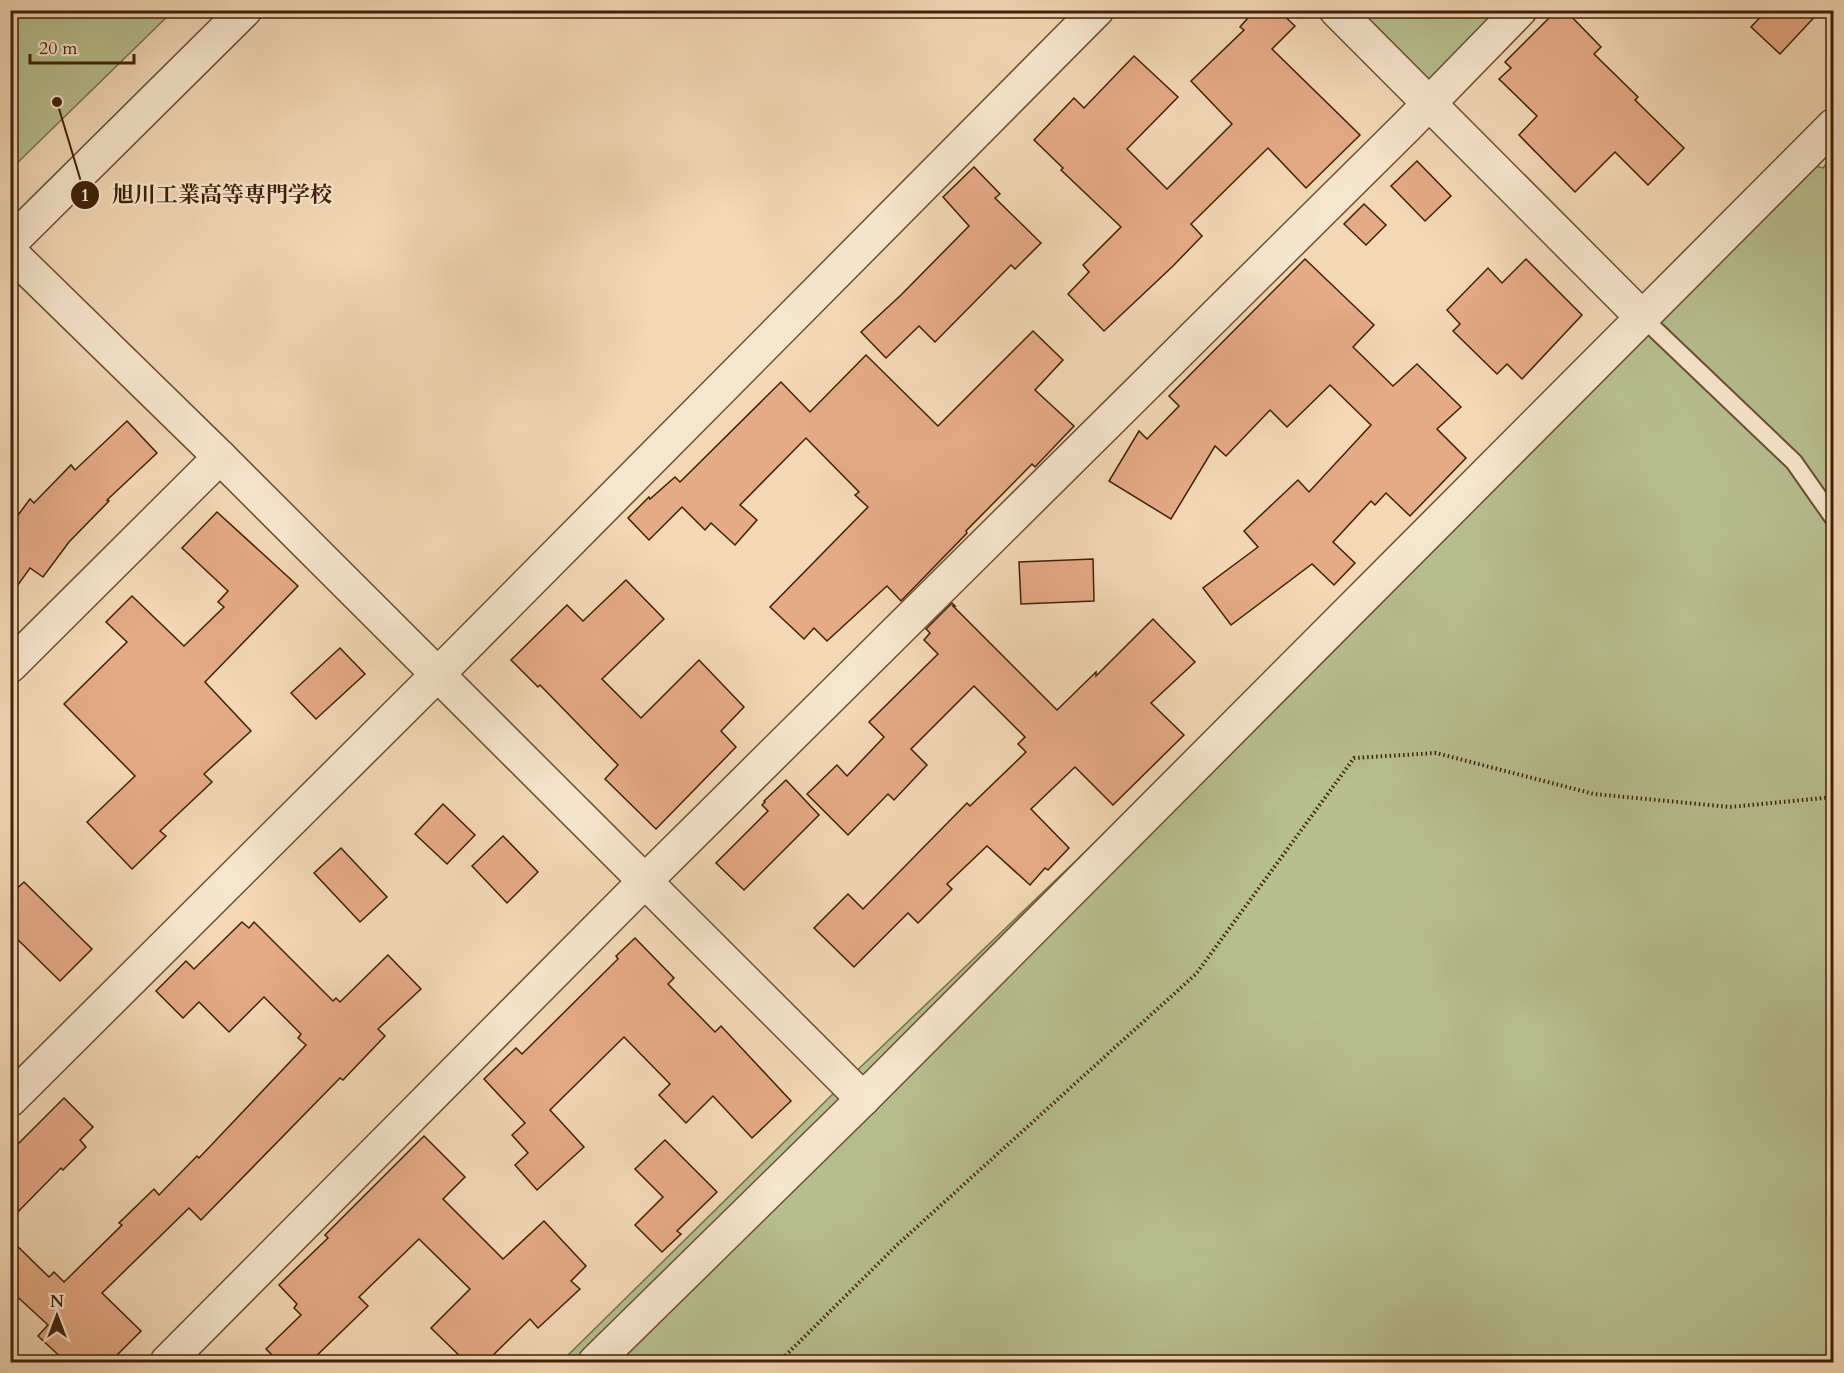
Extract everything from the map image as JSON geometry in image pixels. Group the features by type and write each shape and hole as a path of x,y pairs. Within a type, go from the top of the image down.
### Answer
{"street":[{"path":"10,243 245,10"},
{"path":"10,1100 437,675 1097,10"},
{"path":"1336,10 1641,316"},
{"path":"167,1362 644,882 1521,10"},
{"path":"596,1362 863,1099 1833,125"},
{"path":"10,252 220,457 863,1099"},
{"path":"10,666 220,457"}],"lane":[{"path":"1641,316 1794,462 1833,519"}],"path":[{"path":"779,1362 897,1245 1196,974 1354,758 1436,753 1594,794 1730,807 1833,797"}],"green space":[{"path":"11,10 173,10 173,11 11,169"},
{"path":"1336,11 1520,11 1430,103"},
{"path":"1807,164 1823,168 1826,164 1833,170 1833,1362 561,1362 845,1082 1664,297"}],"building":[{"path":"1255,10 1278,10 1295,26 1272,49 1360,135 1306,188 1268,148 1191,224 1202,236 1104,331 1068,294 1089,272 1083,265 1121,227 1061,170 1063,168 1034,140 1074,98 1084,108 1134,56 1178,97 1127,149 1167,189 1232,124 1191,81 1244,30 1240,27"},
{"path":"1557,10 1565,10 1601,47 1594,54 1638,97 1635,100 1684,148 1648,185 1615,152 1575,192 1519,135 1537,116 1499,79 1511,68 1505,62"},
{"path":"1767,10 1821,10 1780,54 1751,27"},
{"path":"1417,161 1451,196 1425,221 1391,186"},
{"path":"974,167 1000,194 995,198 1041,243 1015,269 1011,265 935,342 919,326 886,358 861,332 969,226 943,197"},
{"path":"1364,204 1386,225 1366,245 1344,224"},
{"path":"1305,259 1374,325 1353,347 1393,386 1417,364 1461,407 1437,429 1466,458 1410,516 1386,493 1375,505 1371,501 1333,542 1355,563 1334,585 1312,564 1231,625 1203,588 1258,547 1244,531 1298,480 1309,492 1371,425 1330,385 1287,427 1270,410 1226,456 1215,446 1171,519 1109,481 1139,431 1147,439 1179,406 1169,396"},
{"path":"1526,259 1582,315 1522,379 1507,364 1497,374 1453,331 1460,324 1447,310 1488,268 1502,283"},
{"path":"1033,331 1063,360 1035,390 1074,426 1035,467 1032,464 901,601 887,586 827,641 814,628 804,639 770,607 868,507 855,495 859,492 806,438 740,505 757,520 735,545 711,523 705,530 682,507 649,540 628,518 649,497 650,499 675,477 680,482 781,382 810,412 866,355 938,426"},
{"path":"127,421 157,453 107,500 109,501 69,542 43,577 30,568 10,596 10,526 30,499 34,503 71,465 75,470"},
{"path":"217,512 298,586 205,682 251,731 204,774 212,782 160,831 166,836 132,869 87,822 135,776 64,704 127,642 106,622 132,596 184,646 224,607 218,602 228,591 182,548"},
{"path":"1093,559 1094,601 1021,604 1019,562"},
{"path":"626,580 664,619 602,679 641,718 699,660 744,707 721,731 736,747 656,829 605,779 618,765 540,685 538,687 511,660 567,605 583,621"},
{"path":"952,603 1057,710 1096,672 1096,676 1153,619 1195,662 1151,703 1184,735 1113,805 1075,767 1031,809 1069,848 1048,870 1045,868 1030,885 987,846 947,884 952,889 918,923 908,913 854,967 814,928 848,894 863,909 967,803 970,806 1026,752 1018,744 1025,737 974,686 911,749 927,765 894,800 888,794 848,835 807,794 837,765 847,776 884,737 869,722 938,654 924,640 930,633 926,629"},
{"path":"340,648 365,674 316,719 291,693"},
{"path":"786,780 819,815 744,890 716,863 768,811 762,805 764,801"},
{"path":"443,804 475,835 447,864 415,834"},
{"path":"503,836 538,872 507,903 472,866"},
{"path":"341,848 387,897 360,922 314,873"},
{"path":"24,882 92,949 60,981 10,932 10,895"},
{"path":"242,922 249,928 254,922 333,1001 336,998 340,1002 388,955 421,989 378,1029 385,1036 343,1080 340,1078 201,1220 189,1208 102,1293 141,1331 110,1362 66,1362 38,1336 48,1325 10,1290 10,1239 49,1277 54,1272 64,1282 122,1225 119,1223 154,1189 159,1195 197,1156 199,1158 306,1045 298,1038 301,1034 264,997 229,1032 199,1002 183,1018 156,991 186,961 194,969"},
{"path":"635,938 674,978 668,984 715,1032 721,1026 791,1101 752,1138 713,1096 686,1123 659,1095 670,1084 624,1037 550,1110 584,1147 537,1190 515,1165 528,1153 512,1135 525,1123 484,1079 516,1048 522,1054 618,959 616,956"},
{"path":"64,1098 93,1127 80,1140 86,1147 63,1170 61,1168 10,1220 10,1152"},
{"path":"424,1136 465,1177 443,1199 503,1259 544,1221 586,1266 571,1281 580,1289 538,1328 530,1319 486,1362 466,1362 431,1328 470,1289 419,1239 359,1297 368,1306 310,1362 279,1362 266,1349 301,1315 294,1308 297,1304 279,1285 328,1238 325,1235"},
{"path":"665,1140 717,1192 677,1231 681,1234 662,1252 635,1225 663,1197 635,1169"}],"place":[{"name":"旭川工業高等専門学校","path":"57,102"}]}
